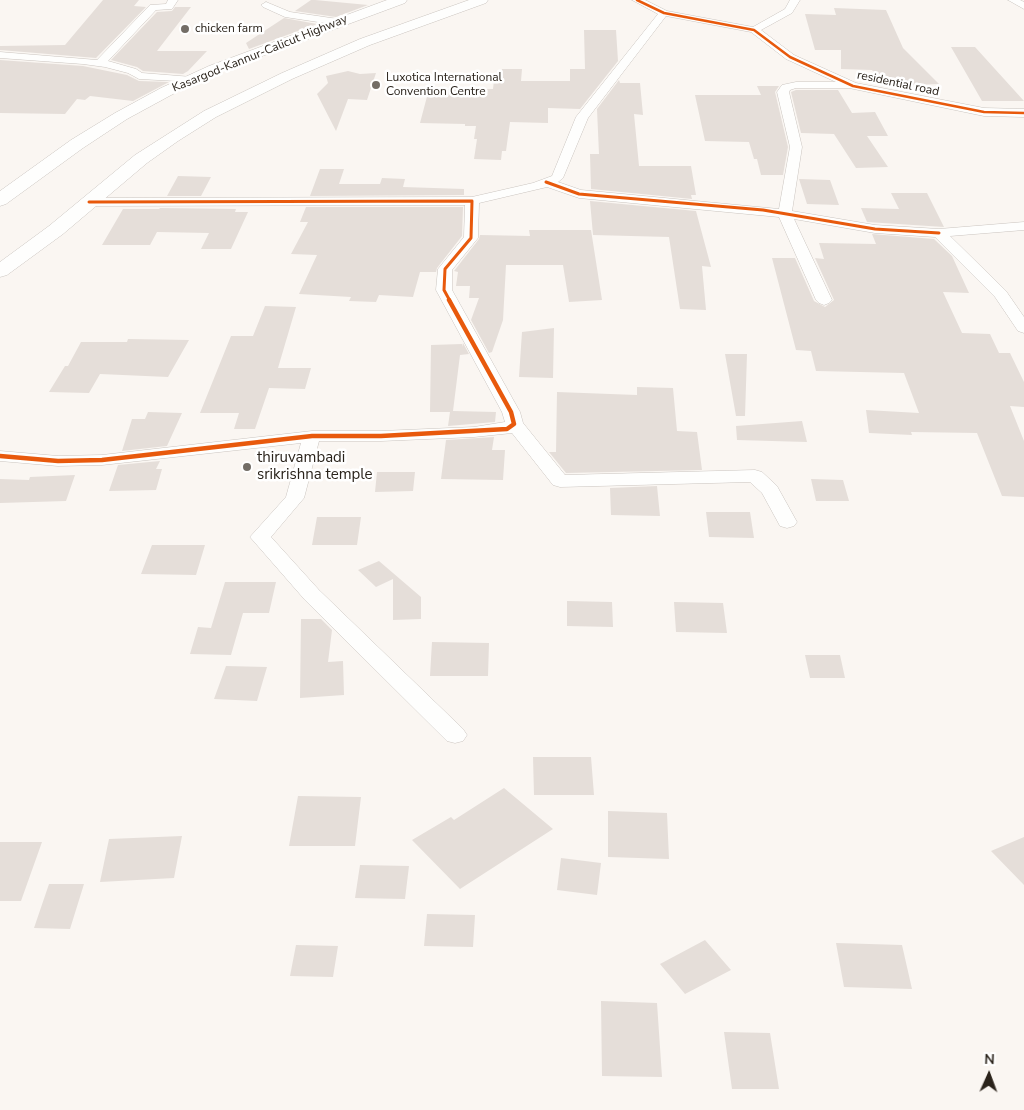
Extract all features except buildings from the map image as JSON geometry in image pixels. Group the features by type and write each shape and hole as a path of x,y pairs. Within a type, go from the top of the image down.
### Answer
{"highway":[{"name":"Kasargod-Kannur-Calicut Highway","path":"0,200 77,144 121,116 192,80 291,39 400,0"},
{"name":"Kasargod-Kannur-Calicut Highway","path":"0,271 56,230 141,159 210,114 280,79 365,42 481,0"}],"street":[{"path":"100,63 153,7 169,7 174,0"},
{"name":"residential road","path":"637,0 664,13 754,30 790,57 853,86 984,112 1024,113"},
{"path":"754,30 789,11 795,0"},
{"path":"1013,0 1024,6"},
{"path":"266,5 288,15 338,22"},
{"path":"90,202 472,202 546,182 557,178 582,117 664,13"},
{"path":"0,55 100,63 132,71 139,76 192,80"},
{"path":"824,300 785,214 796,147 783,92 786,87 796,85 853,86"},
{"path":"546,182 579,194 763,210 875,229 939,233 1024,226"},
{"path":"472,202 471,238 445,269 444,290 511,412 514,424 560,481 755,476 770,490 787,522"},
{"path":"939,233 1001,294 1024,328"},
{"path":"0,456 58,461 102,460 312,436 382,436 474,432 507,429 514,424"},
{"path":"312,436 295,498 260,537 312,595 455,735"}],"cycle path":[{"path":"637,0 664,13 754,30 790,57 853,86 984,112 1024,113"},
{"path":"546,182 579,194 763,210 875,229 939,233"},
{"path":"0,456 58,461 102,460 312,436 381,436 474,432 507,429 514,424 511,412 444,290 445,269 471,238 472,201 89,202"}],"place":[{"name":"chicken farm","path":"185,29"},
{"name":"Luxotica International Convention Centre","path":"376,85"},
{"name":"thiruvambadi srikrishna temple","path":"247,467"}]}
